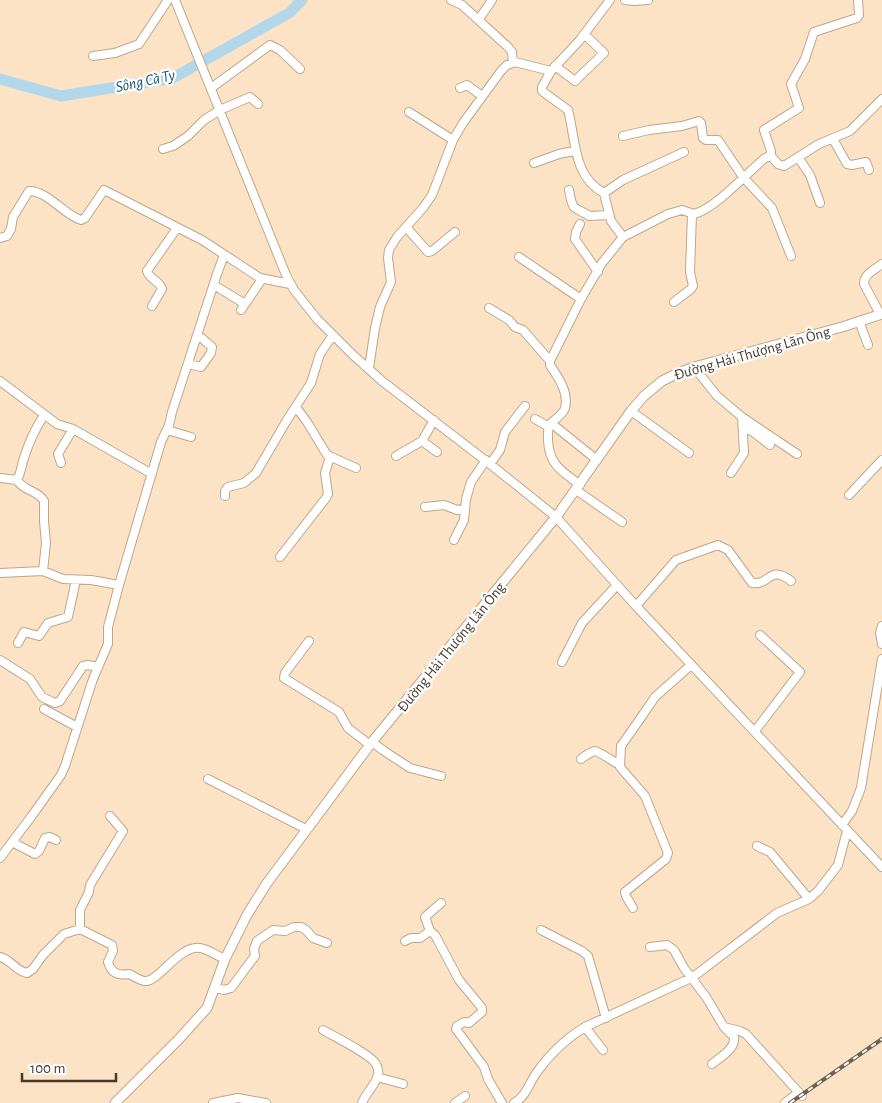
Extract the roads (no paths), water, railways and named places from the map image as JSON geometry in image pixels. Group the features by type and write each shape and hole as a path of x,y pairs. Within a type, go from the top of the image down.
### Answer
{"street":[{"path":"92,56 116,53 139,44 168,0"},
{"path":"175,0 290,284 317,319 382,381 488,462 556,518 691,665 882,867"},
{"path":"451,0 463,2 511,50 513,62"},
{"path":"479,19 492,0"},
{"path":"604,193 597,190 589,182 574,151 574,136 568,110 543,93 542,89 553,69 584,34 610,0"},
{"path":"625,0 648,0"},
{"path":"858,0 857,18 818,30 811,37 805,59 791,84 799,108 764,130 771,150 771,156 782,166 819,144 833,139 856,126 882,98"},
{"path":"368,368 380,307 391,282 388,253 397,237 432,195 453,140 501,71 513,62 553,69 575,81 604,53 584,34"},
{"path":"210,86 270,45 280,50 300,69"},
{"path":"460,88 467,85 482,96"},
{"path":"163,149 173,146 188,136 204,120 220,110 250,97 258,104"},
{"path":"409,112 453,140"},
{"path":"623,136 649,130 682,126 699,121 703,138 706,140 718,140 742,177 772,208 791,256"},
{"path":"833,139 847,164 852,165 866,162 869,170"},
{"path":"534,163 574,151"},
{"path":"604,193 623,180 684,152"},
{"path":"550,361 581,299 608,254 623,237 668,214 682,210 692,214 700,212 715,202 765,158 771,156"},
{"path":"798,157 810,175 820,202"},
{"path":"0,238 7,236 11,229 12,217 27,193 31,191 55,203 81,220 85,218 104,190 202,240 262,279 290,284"},
{"path":"569,190 573,206 576,208 584,211 589,216 609,215"},
{"path":"604,193 611,221 623,237"},
{"path":"674,302 693,286 690,272 692,214"},
{"path":"580,224 575,239 598,272"},
{"path":"406,227 428,252 432,251 455,232"},
{"path":"152,306 162,289 160,284 147,271 176,228"},
{"path":"0,858 61,776 71,751 77,727 108,644 108,627 119,585 161,442 167,430 224,255"},
{"path":"519,256 581,299"},
{"path":"881,314 864,284 864,279 882,264"},
{"path":"214,285 243,307 262,279"},
{"path":"489,308 510,320 515,327 523,330 550,361 564,388 564,411 550,425 548,445 551,459 578,488 622,522"},
{"name":"Đường Hải Thượng Lãn Ông","path":"115,1103 204,1013 210,1004 225,959 258,897 306,829 371,743 556,518 631,411 644,396 662,380 694,368 859,322 881,314"},
{"path":"859,322 868,346"},
{"path":"188,364 201,367 211,353 212,347 198,334"},
{"path":"225,496 225,491 228,487 244,483 256,473 311,383 320,354 333,335"},
{"path":"694,368 717,396 742,417 797,454"},
{"path":"0,380 57,424 73,429 152,474"},
{"path":"454,540 464,520 464,510 471,482 500,450 505,432 525,406"},
{"path":"296,407 310,426 324,452 330,457 356,468"},
{"path":"631,411 690,453"},
{"path":"43,571 46,543 44,501 41,496 20,486 17,480 33,432 44,415"},
{"path":"731,473 744,453 742,417"},
{"path":"535,419 550,425 597,460"},
{"path":"396,456 422,441 434,420"},
{"path":"744,428 752,431 770,445"},
{"path":"61,463 58,454 73,429"},
{"path":"167,430 191,437"},
{"path":"422,441 437,452"},
{"path":"280,557 328,494 325,473 330,457"},
{"path":"849,496 882,460"},
{"path":"0,478 17,480"},
{"path":"424,507 444,505 457,510 464,510"},
{"path":"636,606 676,560 718,545 728,550 752,583 759,583 777,574 791,581"},
{"path":"0,573 43,571 60,578 91,580 119,585"},
{"path":"18,644 24,632 27,631 37,637 48,623 68,617 76,580"},
{"path":"562,662 582,623 617,585"},
{"path":"882,626 880,633 882,644"},
{"path":"755,731 800,672 760,635"},
{"path":"309,641 284,677 339,712 348,728 410,768 440,776"},
{"path":"514,1103 523,1096 536,1073 554,1051 573,1034 692,977 777,913 809,899 818,891 838,865 844,828 861,788 882,659"},
{"path":"0,660 34,682 38,694 53,703 60,701 83,666 98,667"},
{"path":"620,765 621,746 640,718 655,697 691,665"},
{"path":"44,708 77,727"},
{"path":"581,759 592,752 599,751 609,760 620,765 645,796 668,853 666,859 625,892 633,908"},
{"path":"208,779 306,829"},
{"path":"80,929 80,910 89,892 90,885 122,831 110,816"},
{"path":"12,842 35,854 39,851 45,838 50,837 56,840"},
{"path":"757,846 770,852 809,899"},
{"path":"441,903 425,917 430,931 439,941 459,980 482,1008 482,1012 469,1024 464,1022 457,1026 456,1030 484,1067 488,1079 502,1103"},
{"path":"216,988 224,990 231,988 255,956 254,949 257,941 270,931 285,931 294,927 301,927 313,938 327,943"},
{"path":"0,957 4,958 18,970 27,973 33,969 43,955 64,934 80,929 112,945 113,951 108,962 114,973 120,975 129,974 142,981 151,980 170,962 194,948 203,949 225,959"},
{"path":"541,930 588,956 606,1018"},
{"path":"405,941 411,938 420,938 430,931"},
{"path":"650,947 670,946 674,950 724,1027 734,1037 732,1047 712,1064"},
{"path":"585,1027 603,1050"},
{"path":"724,1027 746,1034 800,1094 784,1103"},
{"path":"322,1030 373,1061 378,1069 377,1077 362,1103"},
{"path":"377,1077 403,1084"},
{"path":"455,1103 465,1096"},
{"path":"213,1103 238,1098 266,1103"}],"waterway":[{"name":"Sông Cà Ty","path":"0,79 61,96 173,78 289,13 302,0"}],"railway":[{"path":"790,1103 882,1039"}]}
